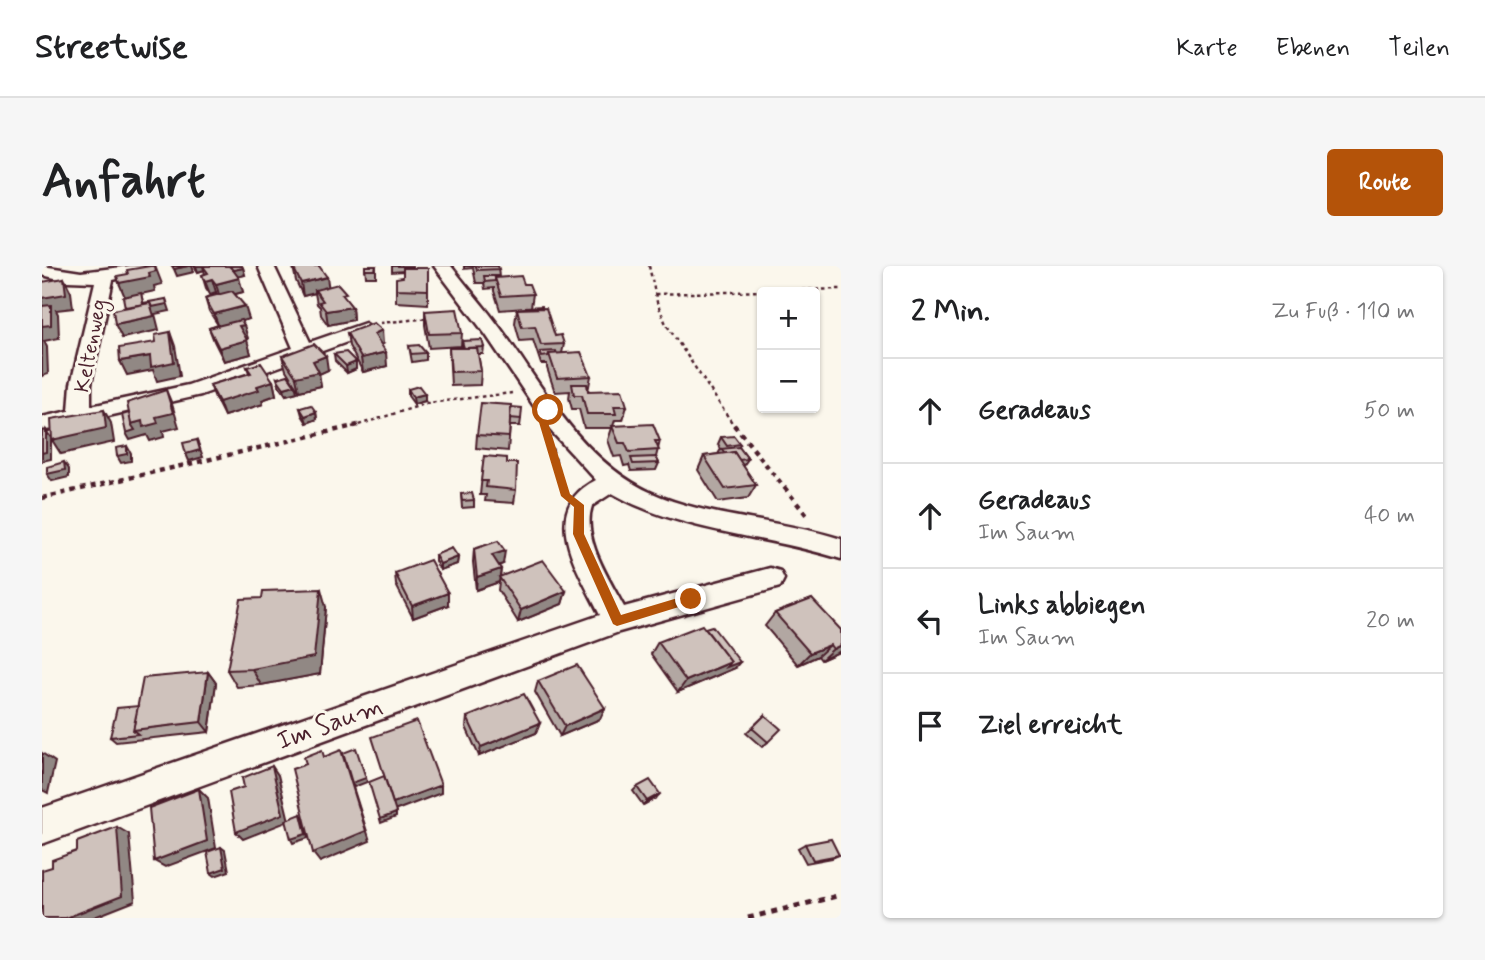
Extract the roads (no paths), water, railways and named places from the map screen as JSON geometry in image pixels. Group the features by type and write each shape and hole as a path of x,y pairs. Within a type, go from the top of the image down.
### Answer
{"street":[{"path":"42,270 82,279 105,277 146,266"},
{"path":"265,266 304,350"},
{"path":"442,266 480,314 548,410 578,448 612,482 666,508 830,545"},
{"name":"Keltenweg","path":"80,415 81,384 105,277"},
{"name":"Keltenweg","path":"42,424 194,390 365,329"},
{"path":"612,482 590,494 579,505 578,534 617,621"},
{"name":"Im Saum","path":"42,826 617,621 770,579"}]}
